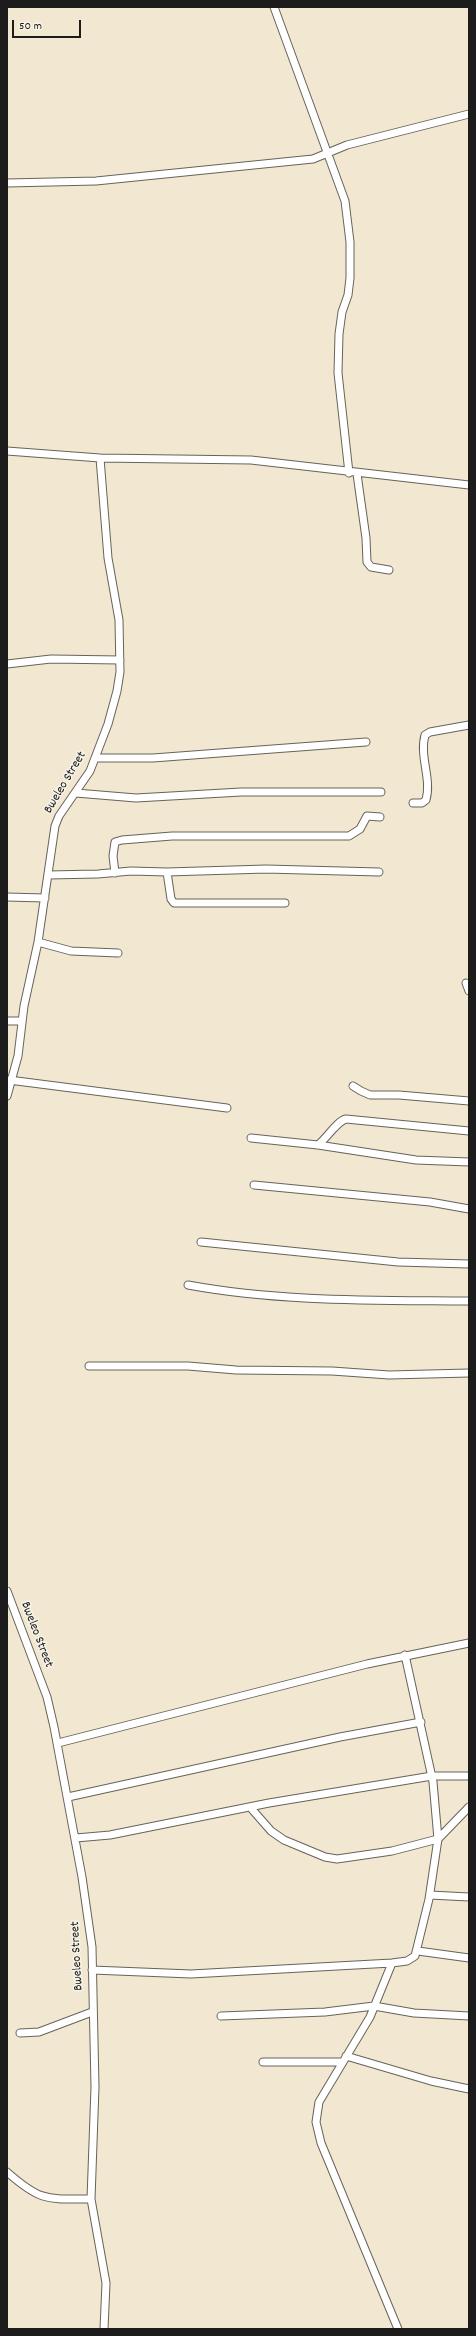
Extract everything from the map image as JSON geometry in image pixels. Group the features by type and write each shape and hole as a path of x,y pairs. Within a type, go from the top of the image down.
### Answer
{"street":[{"path":"274,7 345,201 350,242 348,295 342,312 338,373 349,473"},
{"path":"7,183 96,181 313,159 328,152 366,140 469,114"},
{"path":"7,451 100,458 251,460 357,474 469,485"},
{"name":"Bweleo Street","path":"7,1096 9,1080 18,1056 22,1021 38,942 55,826 59,816 76,793 90,771 96,758 117,691 120,660 119,620 108,558 100,458"},
{"path":"357,474 366,538 367,562 371,567 389,570"},
{"path":"7,664 51,659 120,660"},
{"path":"413,803 422,803 426,800 428,795 425,765 425,735 430,732 469,725"},
{"path":"96,758 152,758 366,742"},
{"path":"76,793 136,798 241,792 381,792"},
{"path":"115,873 113,848 115,842 122,840 172,836 349,836 360,829 367,816 380,817"},
{"path":"48,875 266,869 379,872"},
{"path":"167,872 171,899 174,903 285,903"},
{"path":"7,897 45,898"},
{"path":"38,942 71,951 118,952"},
{"path":"466,983 469,991"},
{"path":"7,1021 22,1021"},
{"path":"9,1080 227,1108"},
{"path":"354,1086 370,1095 399,1095 469,1101"},
{"path":"318,1145 330,1135 339,1122 346,1119 469,1131"},
{"path":"251,1138 318,1145 416,1160 469,1162"},
{"path":"254,1185 430,1202 469,1209"},
{"path":"201,1242 383,1260 469,1264"},
{"path":"188,1284 230,1293 284,1298 469,1301"},
{"path":"89,1366 188,1366 236,1370 332,1370 389,1375 469,1373"},
{"name":"Bweleo Street","path":"7,1591 46,1697 58,1743 76,1838 92,1947 92,2012 95,2087 91,2199 106,2283 104,2329"},
{"path":"58,1743 227,1698 405,1655 469,1643"},
{"path":"92,1970 191,1974 392,1963 407,1961 415,1956 418,1951 430,1895 438,1839 432,1776 405,1655"},
{"path":"68,1797 340,1737 421,1722"},
{"path":"76,1838 110,1835 250,1807 432,1776 469,1776"},
{"path":"250,1807 271,1831 284,1840 326,1857 350,1858 392,1851 438,1839 469,1807"},
{"path":"430,1895 469,1897"},
{"path":"418,1951 469,1958"},
{"path":"392,1963 374,2006 319,2102 316,2122 321,2143 398,2329"},
{"path":"221,2016 325,2012 374,2006 414,2014 469,2016"},
{"path":"20,2034 39,2032 92,2012"},
{"path":"346,2056 408,2075 469,2089"},
{"path":"263,2062 342,2062"},
{"path":"7,2172 28,2191 38,2196 57,2199 91,2199"}]}
